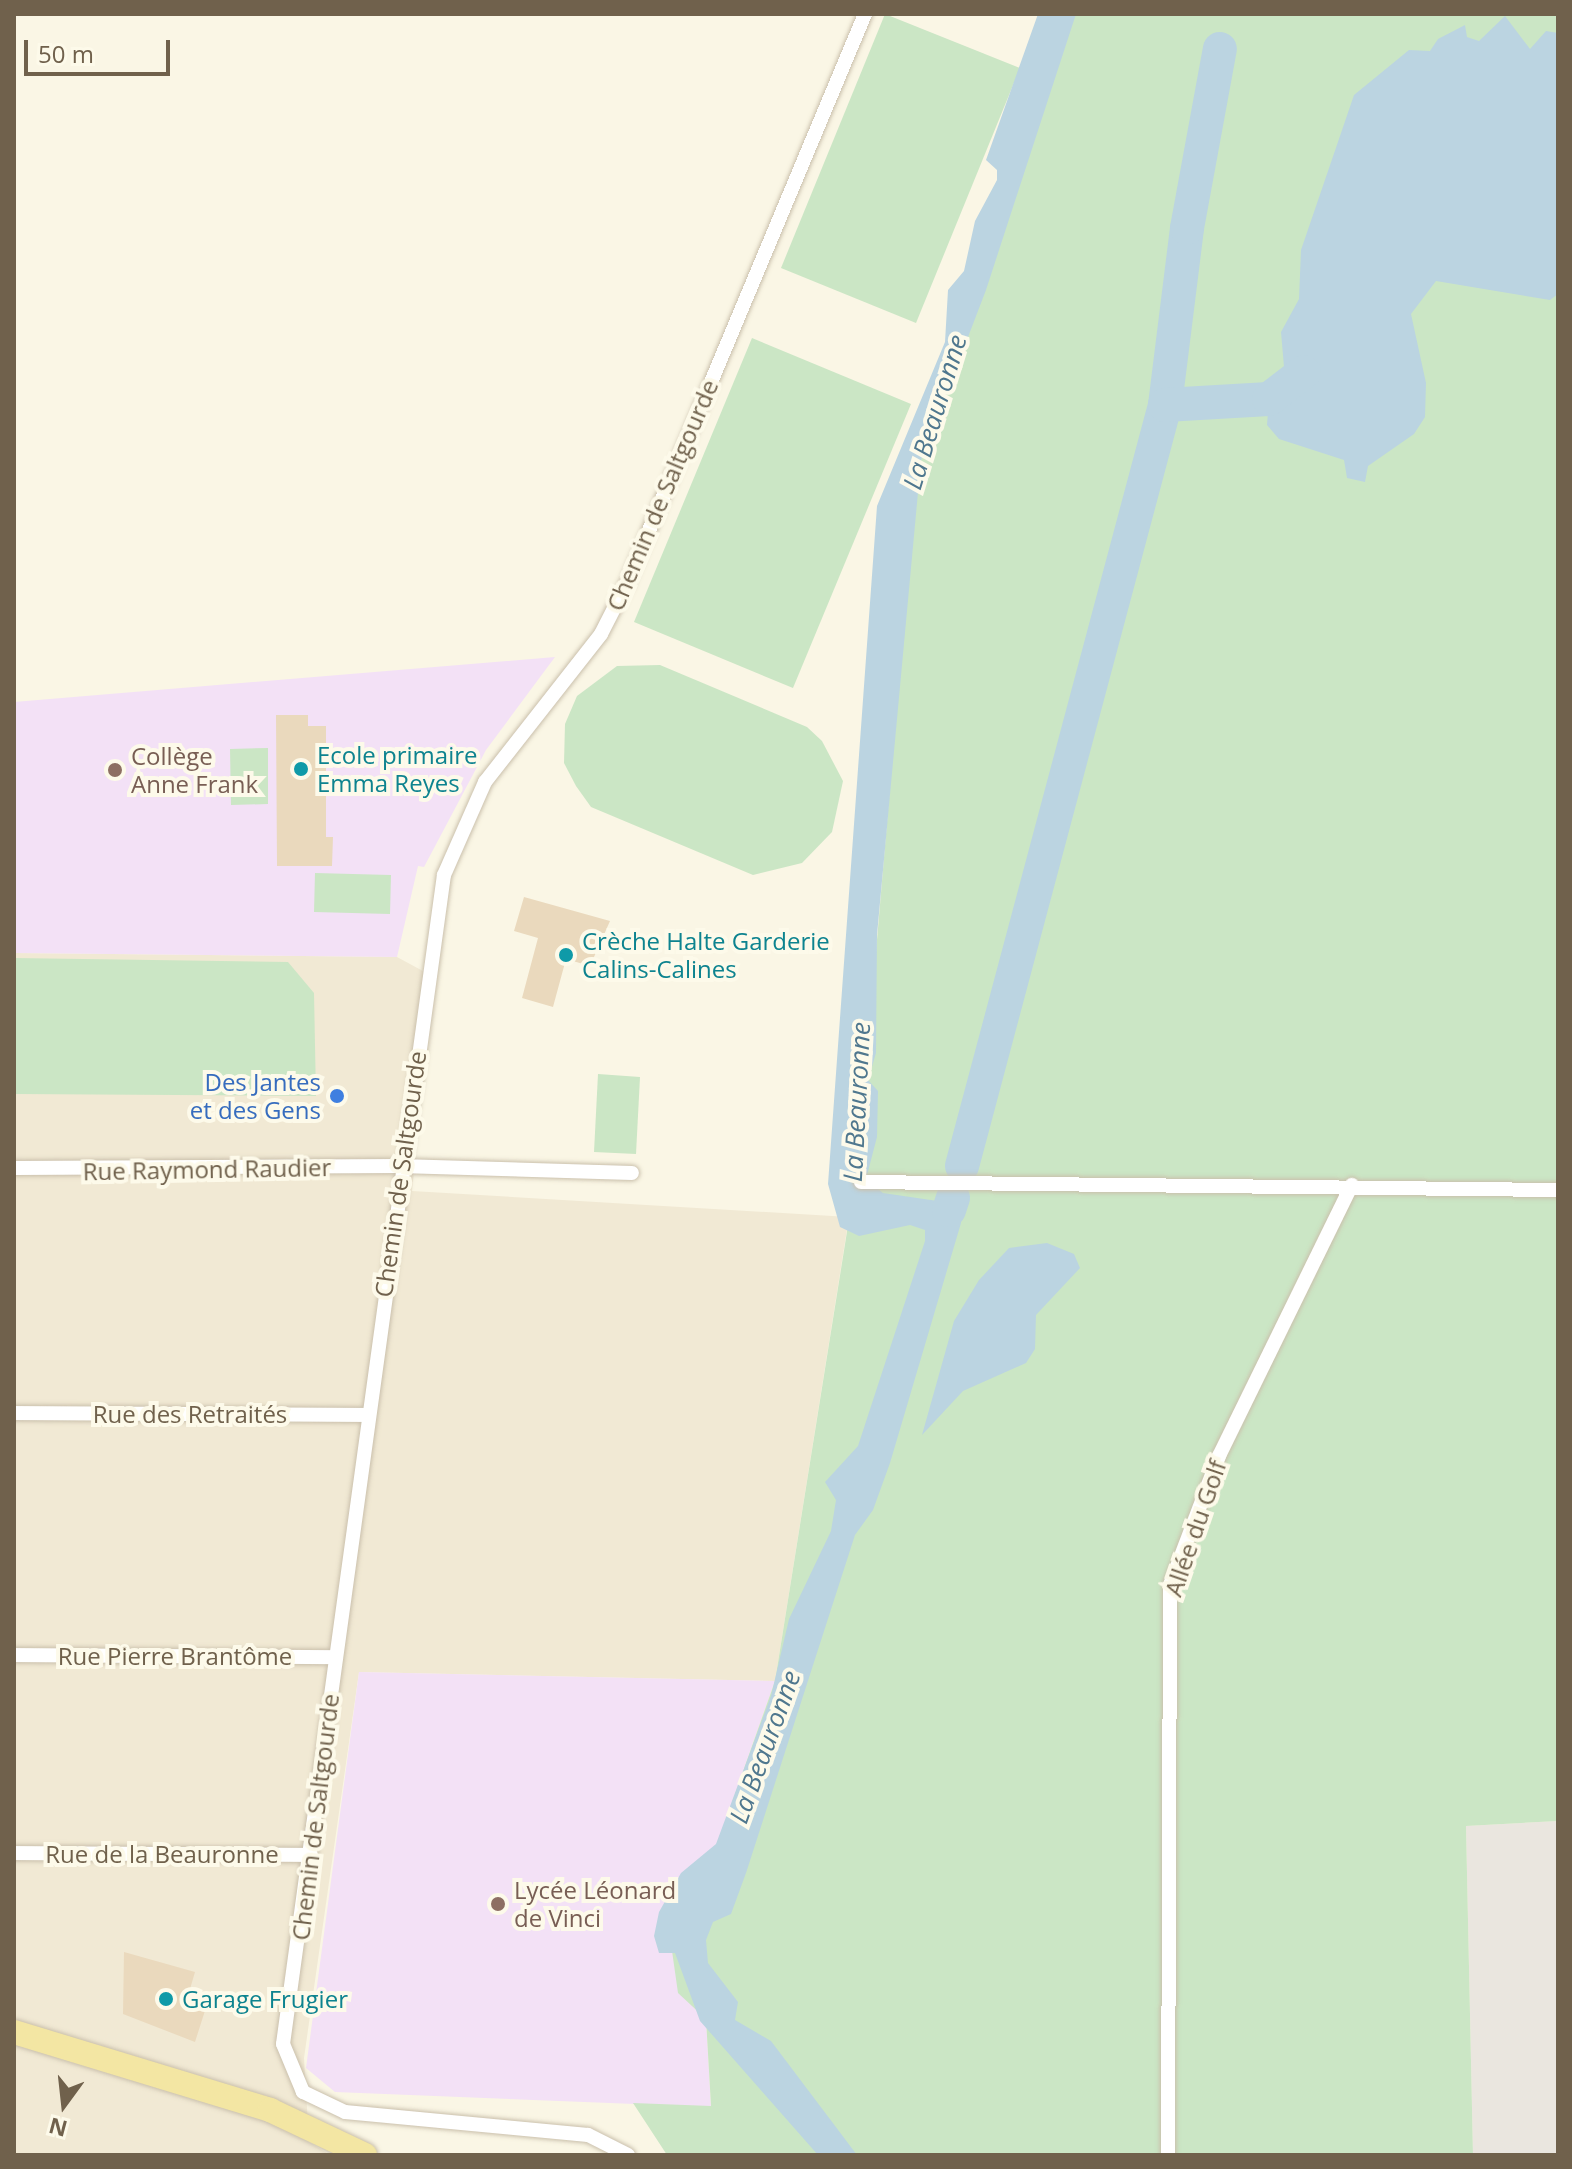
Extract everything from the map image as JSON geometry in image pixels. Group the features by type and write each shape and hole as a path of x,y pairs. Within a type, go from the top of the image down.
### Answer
{"main road":[{"path":"14,2032 270,2110 365,2155"}],"street":[{"name":"Chemin de Saltgourde","path":"628,2155 588,2135 354,2114 303,2092 283,2044 311,1855 400,1166 444,875 485,782 601,634 627,583 865,14"},
{"name":"Rue Raymond Raudier","path":"14,1168 400,1166 632,1173"},
{"path":"861,1182 1352,1185 1558,1190"},
{"name":"Allée du Golf","path":"1168,2155 1170,1585 1219,1456 1352,1185"},
{"name":"Rue des Retraités","path":"14,1413 366,1415"},
{"name":"Rue Pierre Brantôme","path":"14,1655 336,1657"},
{"name":"Rue de la Beauronne","path":"14,1853 311,1855"}],"shaded area":[{"path":"555,657 486,750 424,867 418,866 397,957 14,953 14,702"},
{"path":"14,953 397,957 434,977 412,1191 849,1217 775,1681 359,1672 304,2058 309,2142 330,2155 14,2155"},
{"name":"Lycée Léonard de Vinci","path":"359,1672 775,1681 711,1862 706,2019 711,2107 335,2092 306,2068"},
{"path":"1558,1821 1558,2155 1473,2155 1466,1826"}],"green space":[{"path":"885,14 1020,68 916,323 781,268"},
{"path":"1070,14 1558,14 1558,1821 1466,1826 1473,2155 667,2155 633,2103 711,2106 706,2019 678,1993 668,1923 711,1862 775,1681 858,1163 917,470"},
{"path":"752,338 911,404 793,688 634,622"},
{"path":"660,665 807,727 822,741 843,781 832,832 802,863 753,875 591,807 564,763 565,724 577,696 617,666"},
{"path":"268,748 268,804 231,805 230,749"},
{"path":"315,873 391,875 390,914 314,912"},
{"path":"14,958 288,962 314,993 316,1096 14,1094"},
{"path":"598,1074 640,1077 636,1154 594,1152"}],"water":[{"path":"1038,14 1076,14 986,290 921,460 877,935 876,1053 868,1080 878,1091 877,1137 866,1179 883,1193 958,1204 961,1223 890,1463 873,1510 855,1535 746,1873 731,1914 713,1922 706,1940 708,1963 738,2002 735,2020 771,2041 857,2155 818,2155 700,2021 675,1953 659,1953 654,1936 659,1912 681,1873 716,1844 771,1696 789,1619 831,1531 836,1500 825,1482 858,1446 925,1241 925,1230 910,1225 859,1236 840,1227 828,1184 877,506 945,342 948,290 964,271 975,221 997,180 997,170 986,160"},
{"path":"1505,16 1530,49 1546,31 1558,33 1558,294 1550,300 1436,281 1411,314 1426,383 1425,417 1414,434 1368,466 1365,482 1347,478 1344,460 1279,439 1267,425 1269,399 1284,367 1281,332 1299,299 1301,250 1354,95 1409,50 1430,51 1438,39 1465,25 1467,37 1479,41"},
{"path":"1047,1243 1074,1254 1080,1268 1036,1315 1035,1349 1026,1363 963,1391 922,1435 954,1321 979,1280 1009,1248"}],"building":[{"name":"Ecole primaire Emma Reyes","path":"276,715 308,715 308,726 326,726 326,837 333,837 332,866 277,866"},
{"name":"Crèche Halte Garderie Calins-Calines","path":"524,897 610,921 590,966 566,959 553,1007 522,998 538,938 514,931"},
{"name":"Garage Frugier","path":"124,1952 195,1972 190,1989 210,1995 195,2042 123,2014"}],"waterway":[{"name":"La Beauronne","path":"1165,405 1187,228 1220,49"},
{"name":"La Beauronne","path":"962,1166 1165,405 1269,399 1304,372"},
{"path":"949,1210 953,1198"}],"place":[{"name":"Ecole primaire Emma Reyes","path":"301,769"},
{"name":"Collège Anne Frank","path":"115,770"},
{"name":"Crèche Halte Garderie Calins-Calines","path":"566,955"},
{"name":"Des Jantes et des Gens","path":"337,1096"},
{"name":"Lycée Léonard de Vinci","path":"498,1904"},
{"name":"Garage Frugier","path":"166,1999"}]}
